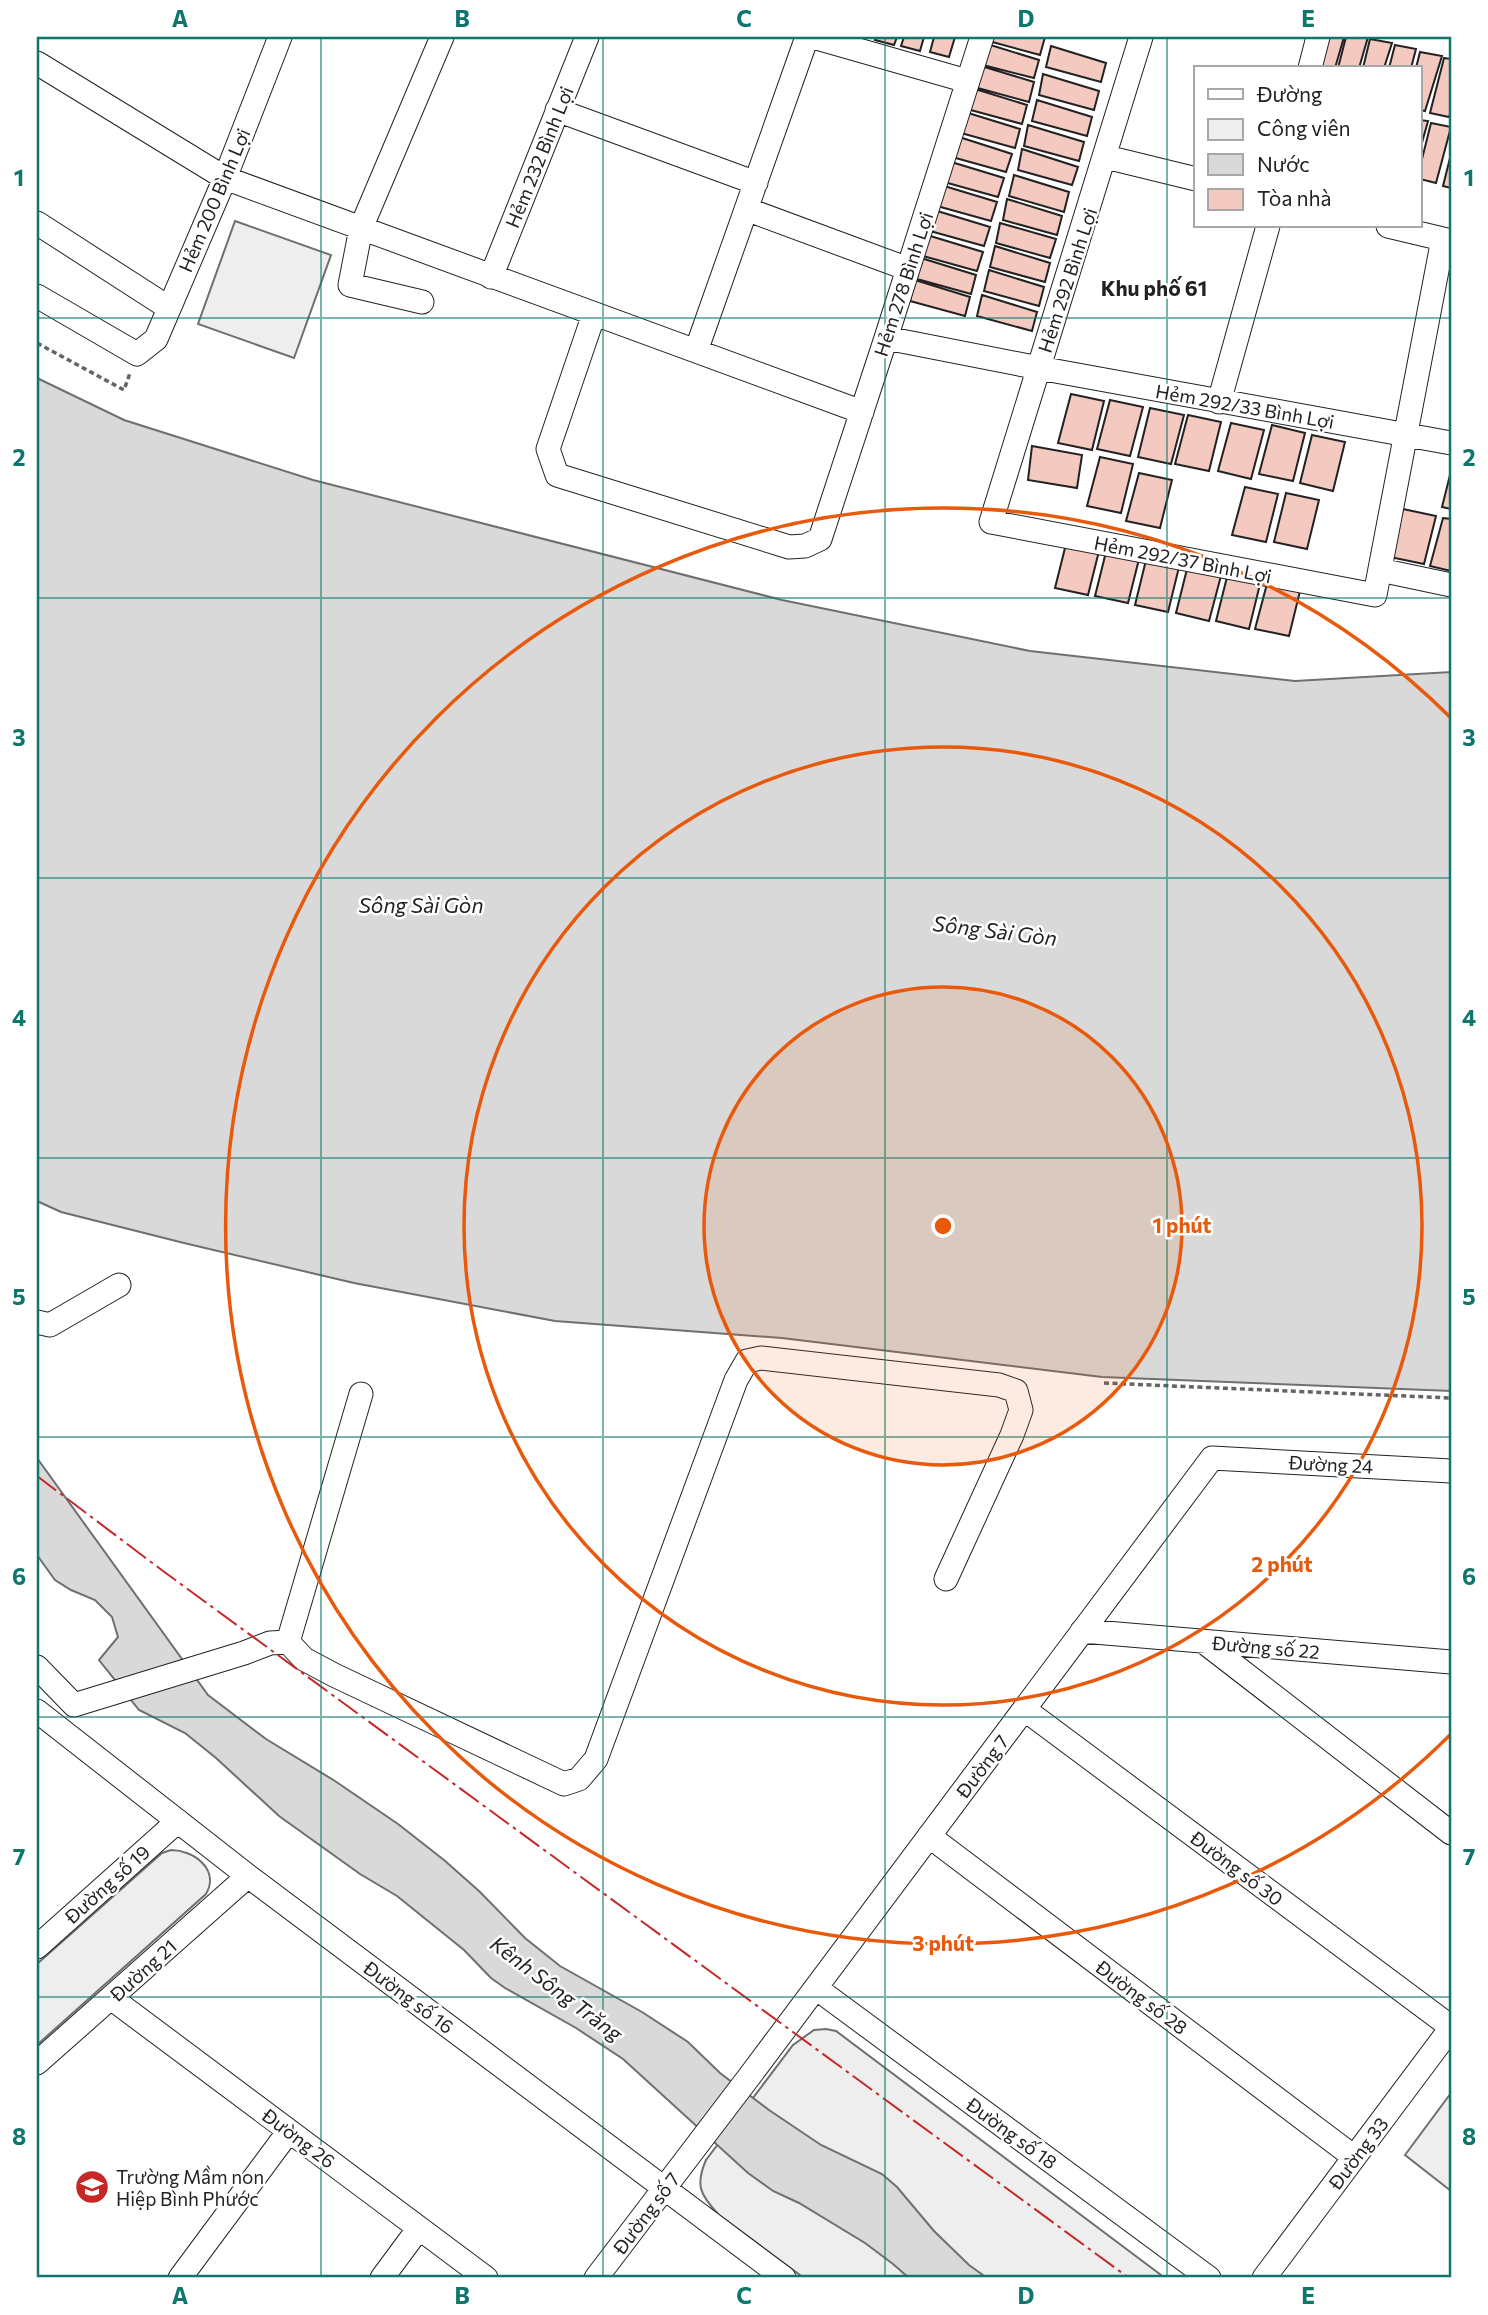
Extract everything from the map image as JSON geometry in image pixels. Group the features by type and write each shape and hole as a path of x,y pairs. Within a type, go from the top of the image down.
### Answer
{"street":[{"name":"Hẻm 200 Bình Lợi","path":"37,296 137,354 156,340 225,178 280,37"},
{"path":"422,302 350,285 361,228 442,37"},
{"name":"Hẻm 232 Bình Lợi","path":"491,276 587,37"},
{"path":"696,351 810,37 967,81"},
{"name":"Hẻm 278 Bình Lợi","path":"594,314 548,449 557,475 789,547 800,547 820,539 982,37"},
{"name":"Hẻm 292 Bình Lợi","path":"991,522 1142,37"},
{"path":"1311,66 1318,37"},
{"path":"37,63 225,178 862,412"},
{"path":"557,110 756,183"},
{"path":"1106,157 1194,179"},
{"path":"746,209 908,270"},
{"path":"37,223 169,308"},
{"path":"1219,402 1267,228"},
{"path":"1396,228 1447,240 1404,435 1380,570 1451,585"},
{"name":"Hẻm 292/33 Bình Lợi","path":"886,338 1039,369 1451,443"},
{"name":"Hẻm 292/37 Bình Lợi","path":"991,522 1375,595 1380,570"},
{"path":"37,1322 50,1325 119,1285"},
{"path":"37,1667 74,1705 270,1643 288,1642 304,1659 334,1675 564,1784 579,1779 596,1759 736,1380 747,1361 761,1358 999,1385 1016,1391 1021,1410 1012,1436 946,1579"},
{"path":"288,1642 361,1394"},
{"name":"Đường 24","path":"1212,1458 1451,1471"},
{"name":"Đường 7","path":"752,2073 1212,1458"},
{"name":"Đường số 22","path":"1082,1631 1451,1662"},
{"path":"1204,1642 1451,1833"},
{"name":"Đường số 30","path":"1024,1709 1451,2028"},
{"name":"Đường số 16","path":"39,1717 783,2278"},
{"name":"Đường số 19","path":"37,1947 178,1821"},
{"name":"Đường số 28","path":"929,1836 1354,2157"},
{"name":"Đường 21","path":"37,2063 248,1876"},
{"name":"Đường số 18","path":"816,1988 1209,2278"},
{"name":"Đường 26","path":"111,1998 486,2278"},
{"name":"Đường 33","path":"1264,2278 1451,2028"},
{"name":"Đường số 7","path":"596,2278 752,2073"},
{"path":"180,2278 289,2131"},
{"path":"382,2278 419,2228"}],"path":[{"path":"37,343 124,390"},
{"path":"1104,1383 1451,1398"}],"green space":[{"path":"235,221 331,255 294,358 198,324"},
{"path":"171,1850 188,1854 202,1863 210,1877 206,1894 37,2045 37,1964 162,1853"},
{"path":"814,2030 836,2031 1165,2278 804,2278 719,2215 707,2201 700,2183 706,2160 793,2045"},
{"path":"1451,2093 1451,2191 1405,2155"}],"water":[{"name":"Sông Sài Gòn","path":"37,378 124,420 313,480 782,600 1030,651 1295,681 1451,672 1451,1391 1102,1377 782,1338 555,1321 354,1283 61,1212 37,1201"},
{"name":"Kênh Sông Trăng","path":"37,1458 208,1695 266,1739 398,1824 444,1860 525,1938 560,1966 642,2012 688,2042 720,2073 821,2145 882,2174 897,2187 934,2231 969,2265 987,2278 909,2278 865,2243 799,2203 773,2191 748,2173 623,2059 491,1978 464,1950 397,1896 360,1874 279,1816 185,1733 139,1710 99,1660 118,1637 112,1617 95,1600 55,1580 37,1555"}],"building":[{"path":"876,37 897,37 894,45 875,40"},
{"path":"904,37 924,37 920,51 901,46"},
{"path":"934,37 955,37 949,57 930,52"},
{"path":"986,37 1045,37 1040,55 985,40"},
{"path":"1322,37 1344,37 1336,66 1315,66"},
{"path":"1346,37 1368,37 1360,66 1339,66"},
{"path":"1370,39 1392,43 1385,66 1363,66"},
{"path":"984,43 1039,60 1034,78 979,64"},
{"path":"1395,45 1416,49 1412,66 1390,66"},
{"path":"1051,46 1106,63 1101,82 1046,67"},
{"path":"1420,52 1442,56 1425,111 1422,110 1422,66 1416,66"},
{"path":"1444,58 1451,59 1449,117 1430,113"},
{"path":"978,65 1034,82 1029,102 974,87"},
{"path":"1043,74 1099,91 1094,110 1039,95"},
{"path":"972,88 1027,105 1022,124 967,109"},
{"path":"1037,100 1092,117 1087,136 1032,121"},
{"path":"965,112 1020,129 1015,148 961,133"},
{"path":"1422,120 1428,121 1422,143"},
{"path":"1431,123 1451,127 1436,183 1422,180 1422,159"},
{"path":"1028,125 1084,142 1079,161 1024,146"},
{"path":"956,136 1012,154 1006,172 952,157"},
{"path":"1022,149 1078,167 1072,185 1018,170"},
{"path":"1451,154 1451,188 1443,186"},
{"path":"948,161 1004,178 998,197 944,182"},
{"path":"1014,175 1069,192 1064,212 1009,196"},
{"path":"941,185 997,202 991,221 937,206"},
{"path":"1007,199 1062,216 1057,235 1003,220"},
{"path":"934,210 990,227 984,246 930,231"},
{"path":"1000,223 1056,239 1050,258 996,243"},
{"path":"927,235 983,252 977,271 923,256"},
{"path":"995,246 1050,263 1045,282 990,267"},
{"path":"921,258 976,275 971,294 917,279"},
{"path":"989,270 1044,287 1039,306 984,291"},
{"path":"915,280 970,297 965,316 910,301"},
{"path":"982,295 1037,312 1032,331 977,316"},
{"path":"1071,394 1104,401 1092,450 1058,443"},
{"path":"1110,400 1143,407 1130,456 1097,449"},
{"path":"1150,408 1184,415 1171,464 1138,457"},
{"path":"1188,415 1221,422 1209,471 1175,464"},
{"path":"1231,423 1264,430 1251,479 1218,471"},
{"path":"1272,425 1305,433 1293,481 1259,474"},
{"path":"1312,435 1345,442 1333,491 1300,483"},
{"path":"1032,446 1082,455 1077,488 1028,480"},
{"path":"1100,457 1133,464 1121,513 1087,506"},
{"path":"1451,471 1451,509 1442,507"},
{"path":"1139,473 1172,480 1160,528 1126,521"},
{"path":"1245,487 1278,494 1266,542 1232,535"},
{"path":"1286,493 1319,500 1307,549 1274,542"},
{"path":"1403,509 1436,516 1424,564 1390,557"},
{"path":"1443,518 1451,519 1451,571 1430,566"},
{"path":"1067,540 1100,547 1088,595 1055,588"},
{"path":"1107,548 1140,555 1128,603 1095,596"},
{"path":"1147,556 1180,563 1168,612 1135,605"},
{"path":"1188,565 1222,572 1209,621 1176,613"},
{"path":"1228,573 1261,580 1249,629 1216,621"},
{"path":"1268,580 1301,587 1289,636 1255,629"}],"power":[{"path":"37,1476 1129,2278"}],"place":[{"name":"Trường Mầm non Hiệp Bình Phước","path":"92,2187"}],"district":[{"name":"Khu phố 61","path":"1154,287"}]}
